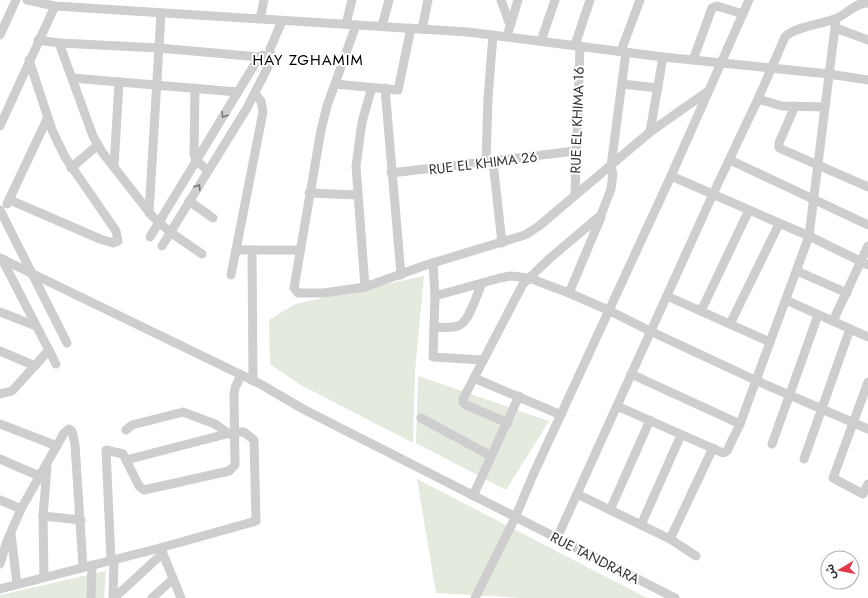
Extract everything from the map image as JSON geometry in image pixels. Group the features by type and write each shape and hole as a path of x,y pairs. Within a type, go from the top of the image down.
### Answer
{"street":[{"path":"0,34 16,0"},
{"path":"27,0 55,6 382,26 507,36 663,57 829,74 868,80"},
{"path":"260,19 264,0"},
{"path":"346,24 352,0"},
{"path":"382,26 389,0"},
{"path":"422,29 428,0"},
{"path":"501,0 510,25"},
{"path":"507,36 518,0"},
{"path":"540,41 555,0"},
{"name":"RUE EL KHIMA 16","path":"575,195 578,45 590,0"},
{"path":"570,293 611,190 613,174 611,166 622,84 624,51 640,0"},
{"path":"475,598 515,518 608,310 671,176 749,0"},
{"path":"557,538 650,331 758,99 770,68 788,33 836,23 861,3 868,3"},
{"path":"0,124 55,6"},
{"path":"693,60 712,8 717,6 743,14"},
{"path":"149,213 161,13"},
{"path":"162,246 255,94 271,61 270,49 282,21"},
{"path":"836,23 868,40"},
{"path":"617,406 723,453 727,451 740,424 809,236 836,23"},
{"path":"356,25 320,130 294,288 296,292 324,293 365,287 433,263 502,243 531,232 650,132 686,105 707,92"},
{"path":"335,84 398,90 411,28"},
{"path":"493,35 488,98 489,162 502,243"},
{"path":"38,40 59,43 159,48 259,57 271,61"},
{"path":"59,43 98,145 149,213 170,232 202,254"},
{"path":"150,237 259,57 270,49"},
{"path":"650,132 663,57"},
{"path":"10,200 100,239 117,243 119,239 116,230 70,168 57,143 29,60"},
{"path":"72,78 195,88 236,95 247,108"},
{"path":"114,167 120,82"},
{"path":"622,84 658,88"},
{"path":"365,287 356,166 362,122 372,87"},
{"path":"195,88 193,141 196,160 208,171"},
{"path":"385,88 391,174 401,275"},
{"path":"231,275 263,112 262,101 255,94"},
{"path":"758,99 782,106 825,107"},
{"path":"795,106 778,148 868,187"},
{"path":"48,117 10,200 0,210 67,342"},
{"path":"70,168 98,145"},
{"name":"RUE EL KHIMA 26","path":"391,174 575,151"},
{"path":"730,160 868,225"},
{"path":"671,176 809,236 865,263"},
{"path":"309,193 357,195"},
{"path":"189,201 214,218"},
{"path":"701,311 749,210"},
{"path":"508,422 466,405 463,402 517,294 529,278 602,214"},
{"path":"730,324 779,224"},
{"path":"833,321 847,292 865,263 868,246"},
{"path":"236,250 300,250"},
{"path":"252,250 253,381"},
{"path":"1,257 56,364"},
{"name":"RUE TANDRARA","path":"1,257 253,381 515,518 675,598"},
{"path":"433,263 435,296 433,357 483,360"},
{"path":"797,271 847,292"},
{"path":"435,296 482,282 511,276 529,278 570,293 755,380 868,429"},
{"path":"434,327 456,326 462,324 470,311 482,282"},
{"path":"667,296 770,342"},
{"path":"786,300 868,337"},
{"path":"0,312 36,326"},
{"path":"772,444 818,315"},
{"path":"804,459 850,329"},
{"path":"0,394 12,391 49,350"},
{"path":"0,351 35,366"},
{"path":"631,374 740,424"},
{"path":"114,598 106,450 123,454 139,486 145,490 228,471 235,465 231,433 235,388 241,375"},
{"path":"474,378 561,415"},
{"path":"868,382 833,478 863,494 868,484"},
{"path":"473,496 519,396"},
{"path":"126,430 132,425 183,412 215,424 231,433"},
{"path":"421,418 491,456"},
{"path":"610,510 650,420"},
{"path":"0,424 57,446"},
{"path":"0,564 6,537 64,433 69,429 72,431 75,445 81,520 91,598"},
{"path":"0,589 87,566 162,551 256,521 254,438 244,432 231,433 126,460"},
{"path":"641,525 681,435"},
{"path":"670,540 713,448"},
{"path":"0,459 39,476"},
{"path":"44,577 43,516 47,464"},
{"path":"577,494 670,540 696,556"},
{"path":"0,500 21,510"},
{"path":"43,516 81,520"},
{"path":"6,537 17,584"},
{"path":"162,551 181,598"},
{"path":"114,598 162,551"},
{"path":"152,598 173,579"}],"shaded area":[{"path":"424,276 415,371 413,443 299,384 270,364 269,320 295,304"},
{"path":"418,376 549,421 506,490 416,443"},
{"path":"417,479 647,598 523,598 436,593"},
{"path":"106,571 104,598 0,598 0,595"}],"district":[{"name":"HAY ZGHAMIM","path":"308,60"}]}
